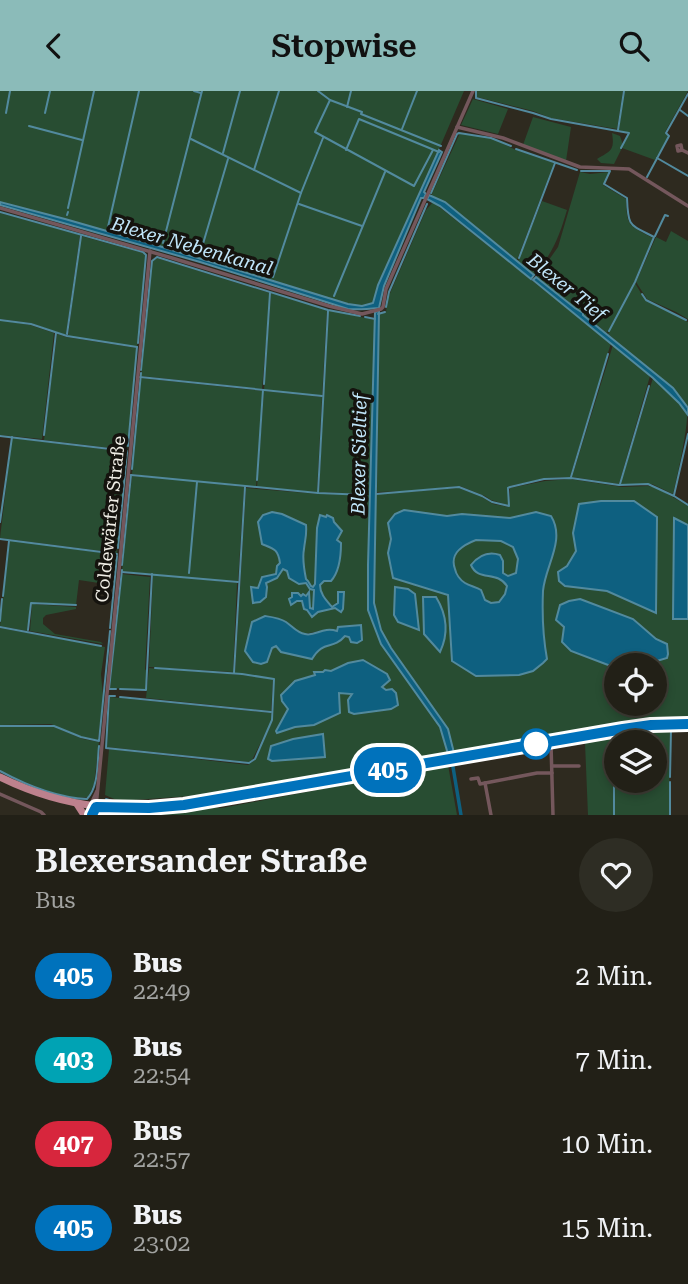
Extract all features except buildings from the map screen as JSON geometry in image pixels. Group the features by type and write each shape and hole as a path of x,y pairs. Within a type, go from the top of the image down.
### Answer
{"main road":[{"path":"0,777 41,795 78,804 93,807 149,808 184,805 651,725 688,724"},
{"path":"78,804 84,815"}],"street":[{"path":"0,208 329,306 362,314 379,310 383,307 386,289 473,91"},
{"path":"457,127 503,138 580,167 629,169 688,206"},
{"path":"682,150 688,153"},
{"name":"Coldewärfer Straße","path":"93,807 97,789 150,251"},
{"path":"550,742 553,815"},
{"path":"551,766 579,765"},
{"path":"471,779 478,778 480,784 537,773 552,773"},
{"path":"485,783 491,815"},
{"path":"0,794 44,815"}],"green space":[{"path":"0,91 464,91 373,303 362,306 0,202"},
{"path":"477,91 623,91 617,129 551,118 477,97"},
{"path":"624,91 688,91 665,132 668,137 655,160 622,148 614,164 601,163 597,159 610,150 613,144 612,133 620,136 623,145 630,133 619,130"},
{"path":"473,99 508,109 498,134 461,125"},
{"path":"533,117 571,127 566,161 523,145"},
{"path":"460,133 491,138 554,163 517,260 445,202 431,196"},
{"path":"580,172 609,172 603,185 626,199 630,224 653,238 607,333 537,277 558,247"},
{"path":"542,201 567,210 555,244 534,275 518,261"},
{"path":"433,202 611,343 570,477 545,478 510,486 508,505 460,486 377,492 379,314 386,312 388,298 426,210"},
{"path":"0,213 80,235 66,335 31,323 0,319"},
{"path":"671,231 688,241 688,319 647,299 636,282 656,237 666,242"},
{"path":"81,236 143,253 146,257 137,347 68,336"},
{"path":"157,258 270,293 262,389 141,376 152,262"},
{"path":"635,283 645,300 688,322 688,408 673,388 608,334"},
{"path":"271,293 327,310 322,396 264,390"},
{"path":"328,310 375,320 370,494 319,492"},
{"path":"0,320 30,325 54,333 42,439 0,435"},
{"path":"57,334 137,348 127,450 44,440"},
{"path":"613,345 650,376 619,484 572,477"},
{"path":"141,378 263,391 256,487 203,482 244,487 238,581 188,578 237,583 233,672 149,667 153,575 172,576 122,571 132,476 169,479 132,474"},
{"path":"653,378 676,399 687,414 673,494 652,484 620,485"},
{"path":"264,391 322,397 317,492 257,487"},
{"path":"12,438 126,452 117,553 0,538"},
{"path":"570,479 622,487 648,486 657,488 688,506 688,525 674,519 673,619 688,619 688,722 633,730 604,730 604,734 191,796 119,801 105,795 109,749 248,765 255,760 273,720 274,679 235,673 246,488 370,495 459,488 493,504 509,507 510,488","holes":["579,504 657,517 656,613 607,591 565,586 558,572 567,566 576,550 573,532","404,510 447,516 462,514 511,518 536,512 557,537 543,588 543,627 547,659 540,666 524,673 476,676 448,595 393,578 388,553","320,516 326,517 339,535 337,540 341,557 331,581 324,581 320,590 332,607 338,603 337,598 340,611 336,608 318,612 312,617 302,601 297,601 295,592 300,597 308,593 310,608 313,609 314,590 283,569 277,578 265,583 253,603 251,587 258,588 277,571 280,561 275,549 295,521 306,525 304,568 306,579 314,587","361,625 349,637 345,636 317,650 277,646 273,648 291,628 304,634 331,629 337,632 338,627","348,663 386,690 391,709 354,713 349,711 348,700 352,694 339,693 340,713 314,725 277,733 288,709 295,681 315,675 315,672 330,671"]},
{"path":"10,540 117,555 112,585 79,580 76,605 31,602 27,631 0,626"},
{"path":"476,540 501,541 513,547 518,559 516,573 508,576 503,573 503,561 486,553 471,565 484,575 505,583 505,594 499,602 491,603 485,600 478,589 461,579 454,568 456,553"},
{"path":"122,574 150,577 145,690 110,688"},
{"path":"32,604 76,607 46,615 43,624 55,634 103,644 30,631"},
{"path":"0,628 105,647 98,740 51,724 0,725"},
{"path":"149,668 273,679 271,711 146,698"},
{"path":"110,697 271,713 272,720 249,762 107,747"},
{"path":"0,727 54,727 83,739 99,742 94,784 88,797 56,793 0,770"},
{"path":"667,730 670,730 669,815 588,815 585,743 604,739 604,793 667,793"},
{"path":"448,765 457,815 120,815 159,814 201,807 222,808"}],"water":[{"path":"439,150 442,152 384,286 379,308 348,309 200,262 0,205 0,202 65,219 362,306 373,303 378,285"},
{"path":"429,195 445,202 534,275 531,279 440,206 427,199"},
{"path":"536,277 673,388 688,408 688,415 653,378 533,280"},
{"path":"379,311 374,603 381,630 391,648 448,729 454,753 448,754 440,727 381,644 368,610 375,312"},
{"path":"634,501 657,517 656,613 607,591 565,586 559,581 558,572 567,566 576,551 573,533 579,504"},
{"path":"404,510 447,516 462,514 510,518 536,512 551,516 555,525 556,544 543,591 547,659 533,671 519,675 476,676 452,661 448,595 393,578 388,553 391,539 388,523 395,514","holes":["476,540 501,541 513,547 518,559 516,573 508,576 503,573 500,555 492,553 484,555 471,565 478,573 498,578 507,586 499,602 491,603 485,600 481,590 460,579 454,558 462,547"]},
{"path":"272,512 306,525 303,557 306,579 313,587 320,515 333,518 342,531 337,540 341,543 341,548 336,573 331,581 324,581 320,585 322,594 332,607 338,603 338,592 344,592 341,612 335,608 318,612 312,617 304,609 302,601 291,605 289,599 292,593 306,596 309,592 310,608 313,609 314,590 306,583 299,584 289,578 287,571 283,569 277,578 266,583 266,597 253,603 251,587 258,588 262,577 276,574 280,563 275,550 262,544 258,522 263,515"},
{"path":"674,518 688,525 688,619 673,619"},
{"path":"395,587 408,589 415,594 419,630 398,622 394,615"},
{"path":"423,597 436,597 443,611 446,631 440,652 424,634"},
{"path":"580,599 633,619 656,639 667,644 668,654 667,658 667,653 604,653 604,663 571,651 562,642 564,627 556,620 560,605"},
{"path":"265,616 286,622 309,635 328,630 337,631 338,627 361,625 362,640 351,642 349,637 345,636 320,649 312,659 281,652 276,646 272,648 267,662 261,664 253,662 245,651 252,622"},
{"path":"363,660 387,674 390,680 382,687 386,690 392,689 396,693 398,705 391,709 354,714 349,712 348,700 352,694 339,693 340,713 314,725 277,733 288,709 281,695 295,681 315,675 314,672 331,671"},
{"path":"323,734 325,757 272,761 268,759 271,746"}],"waterway":[{"path":"6,113 10,91"},
{"path":"45,113 50,91"},
{"path":"68,208 94,91"},
{"name":"Blexer Nebenkanal","path":"108,227 139,91"},
{"path":"194,91 201,93"},
{"name":"Blexer Nebenkanal","path":"163,243 202,91"},
{"path":"223,153 240,91"},
{"path":"254,170 279,91"},
{"path":"318,91 330,100 362,112 361,114 441,146"},
{"path":"347,107 351,91"},
{"path":"402,129 417,91"},
{"path":"476,91 476,98 551,119 629,133 621,148"},
{"path":"618,130 624,91"},
{"path":"647,177 669,136 666,133 688,94"},
{"path":"330,100 315,132 414,186 433,150"},
{"path":"680,110 688,116"},
{"path":"346,150 359,119 439,152"},
{"path":"29,126 82,140"},
{"path":"431,193 457,134 491,138 511,146"},
{"name":"Blexer Nebenkanal","path":"273,277 323,138"},
{"path":"191,139 301,193"},
{"path":"516,149 577,170"},
{"path":"657,158 688,176"},
{"name":"Blexer Nebenkanal","path":"200,254 228,159"},
{"name":"Blexer Tief","path":"519,258 555,163"},
{"name":"Blexer Tief","path":"581,171 610,171 604,184 627,198 629,220 654,237 635,282 609,331"},
{"path":"334,296 385,172"},
{"path":"299,204 362,226"},
{"path":"386,307 389,292 427,204"},
{"name":"Blexer Nebenkanal","path":"0,212 143,252 146,255 138,343"},
{"path":"655,236 665,215 668,216"},
{"path":"67,334 81,236"},
{"name":"Blexer Nebenkanal","path":"141,370 152,261 157,257 328,310 360,316"},
{"path":"264,384 270,293"},
{"path":"642,294 646,300 686,320"},
{"path":"318,493 328,311"},
{"path":"378,314 385,312"},
{"path":"365,317 375,319"},
{"path":"0,320 31,324 67,336 137,347"},
{"path":"44,435 56,333"},
{"path":"128,446 137,347"},
{"path":"571,477 608,354"},
{"path":"132,469 141,373"},
{"path":"140,377 322,396"},
{"path":"620,484 649,386"},
{"path":"257,480 263,390"},
{"path":"674,495 688,434"},
{"path":"0,436 127,451"},
{"path":"0,522 12,437"},
{"path":"118,548 127,452"},
{"path":"131,475 318,493 367,495"},
{"path":"122,565 131,475"},
{"path":"376,494 459,487 492,502 509,506 510,487 544,479 571,478 619,485 648,484 688,505"},
{"path":"189,573 197,482"},
{"path":"234,673 245,487"},
{"path":"0,539 117,554"},
{"path":"3,596 9,541"},
{"path":"110,628 117,556"},
{"path":"116,689 109,689 122,570"},
{"path":"122,572 238,582"},
{"path":"120,689 146,690 152,574"},
{"path":"0,621 2,599"},
{"path":"28,630 31,603 76,605"},
{"path":"0,627 101,646"},
{"path":"0,726 54,726 99,741 110,631"},
{"path":"115,696 109,696 106,748 249,763 255,759 272,720 274,679 155,668"},
{"path":"120,697 271,712"},
{"path":"566,744 648,730 671,729 670,777"},
{"path":"0,771 42,790 87,799 96,781 99,746"},
{"name":"Blexer Sieltief","path":"450,749 461,815"},
{"path":"106,799 135,804 153,803 357,772"},
{"path":"670,782 670,815"},
{"path":"614,793 614,815"}],"bus line":[{"name":"405","path":"92,815 96,807 149,808 184,805 623,729 688,724"}]}
